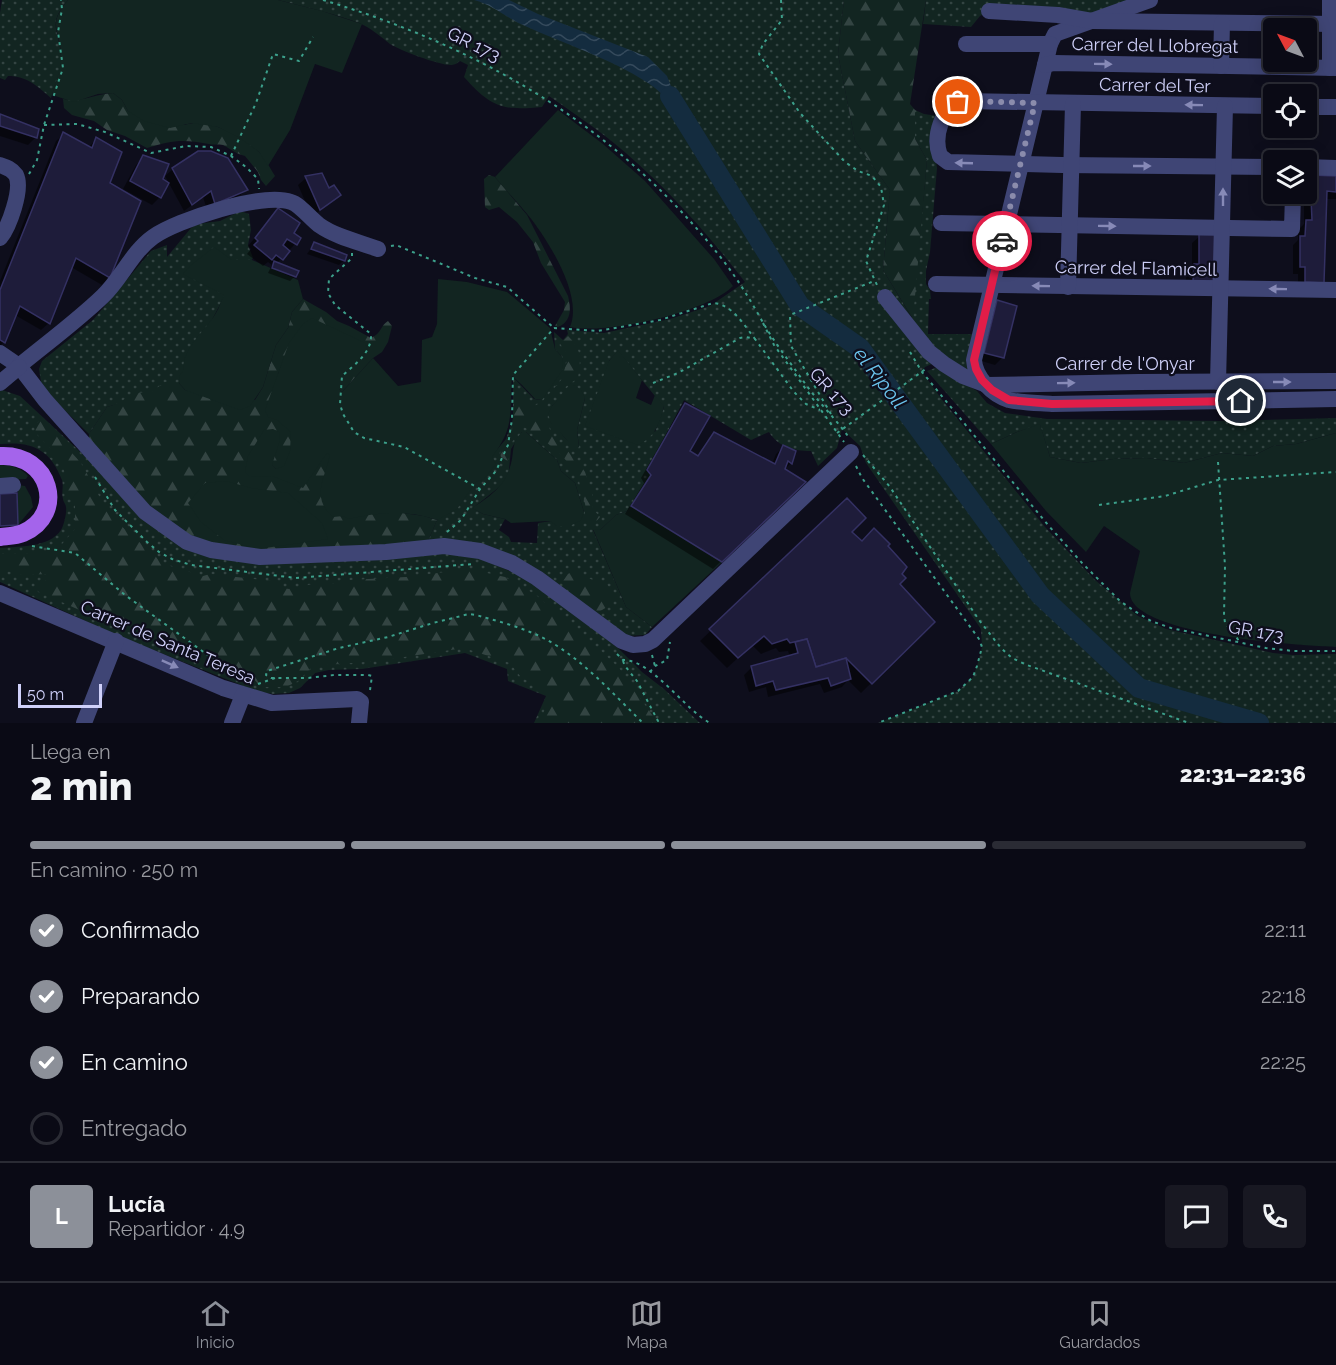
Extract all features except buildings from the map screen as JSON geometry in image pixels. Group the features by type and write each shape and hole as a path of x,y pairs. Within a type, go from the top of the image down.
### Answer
{"main road":[{"path":"0,456 19,458 33,465 42,475 48,493 45,511 33,527 18,534 0,537"}],"street":[{"path":"1150,0 1055,34 1050,44 974,360 979,375 992,390 1009,400 1040,403 1336,399"},
{"path":"1330,0 1333,24 1333,68"},
{"path":"988,11 1058,15 1092,21 1333,24"},
{"path":"1221,66 1222,22"},
{"path":"966,44 1050,44"},
{"name":"Carrer del Llobregat","path":"1045,65 1054,63 1333,68"},
{"name":"Carrer del Ter","path":"1020,165 943,160 937,145 940,128 950,108 958,102 969,101 1263,106"},
{"path":"1068,286 1073,104"},
{"path":"1218,382 1225,106"},
{"path":"1317,107 1336,107"},
{"path":"0,165 14,172 18,188 10,221 0,238"},
{"path":"1020,165 1263,166"},
{"path":"1317,167 1336,168"},
{"path":"12,372 104,296 151,238 181,222 260,200 291,201 319,225 378,249"},
{"path":"941,223 1292,229 1293,204"},
{"name":"Carrer del Flamicell","path":"936,284 1336,290"},
{"path":"885,297 919,342 939,360 963,376 987,385"},
{"path":"0,353 12,372 45,400 145,512 187,542 211,550 260,557 386,552 444,546 480,551 512,563 537,578 605,630 633,645 645,644 653,639 854,448"},
{"name":"Carrer de l'Onyar","path":"987,385 1336,381"},
{"path":"1039,384 1040,403"},
{"name":"Carrer de Santa Teresa","path":"0,593 116,641 249,689 272,703 351,698 361,702"},
{"path":"84,723 116,641"},
{"path":"232,723 249,689"},
{"path":"359,723 361,702"}],"path":[{"path":"18,188 38,160 44,125 63,68 58,32 62,9 61,0"},
{"name":"GR 173","path":"323,0 378,17 458,50 516,80 582,123 631,162 672,200 740,283 760,318 818,402 843,429 922,372 1048,525 1120,601 1151,621 1171,628 1293,651 1336,651"},
{"path":"781,0 783,15 779,25 759,54 791,103 845,162 858,171 872,176 881,187 884,205 866,261 885,297"},
{"path":"231,156 256,103 273,54 299,61 313,37"},
{"path":"44,125 77,123 105,132 151,153 186,146 211,147 231,156 258,180 260,200"},
{"path":"350,239 352,258 329,279 328,293 335,304 370,334 371,344 363,357 342,376 339,404 343,414 354,432 364,438 404,447 480,489"},
{"path":"378,249 396,245 475,278 507,287 554,328 598,331 660,320 719,303 736,315 794,392 806,404 820,410"},
{"path":"834,419 791,346 790,315 874,280"},
{"path":"760,318 774,345 820,410 837,433 843,429 854,448 890,487 979,620 1001,648 1012,658 1028,665 1188,723"},
{"path":"443,536 461,520 480,489 496,471 508,445 512,419 513,375 554,328"},
{"path":"653,383 678,373 740,338 755,339"},
{"path":"854,448 862,478 979,639 982,647 973,677 958,691 878,723"},
{"path":"1218,462 1225,566 1225,623 1240,642"},
{"path":"1099,505 1165,496 1218,480 1336,472"},
{"path":"31,546 75,553 125,594 235,676"},
{"path":"361,702 369,692 372,676 268,677 267,671 339,648 470,614 531,632 561,649 614,692 643,723"},
{"path":"658,723 637,681 623,660 634,662 650,672 700,718 710,723"},
{"path":"650,672 655,666"},
{"path":"249,689 278,677"}],"green space":[{"path":"2,0 68,0 57,16 56,28 61,62 51,98 26,80 15,76 8,76 5,80 0,78"},
{"path":"68,0 278,0 362,24 342,73 315,64 290,130 268,166 259,152 240,138 218,127 192,123 170,128 144,121 128,111 122,100 113,93 98,94 74,102 52,95 61,62 56,22 61,9"},
{"path":"278,0 844,0 838,54 855,141 890,190 883,270 912,318 927,160 915,139 915,110 938,116 935,156 937,168 930,252 926,271 926,284 930,290 931,299 929,299 928,334 972,334 969,374 943,359 925,367 922,372 1045,527 1095,580 1138,616 1166,629 1273,653 1336,654 1336,723 878,723 958,691 973,677 982,647 981,629 866,463 860,446 842,429 837,448 818,466 811,451 782,445 769,432 751,440 684,400 647,471 651,475 627,511 616,515 600,530 593,530 626,607 652,627 645,635 624,636 542,575 428,541 437,520 506,439 513,419 513,377 534,399 541,400 562,357 555,349 554,332 563,340 568,334 567,330 604,333 670,319 710,306 745,282 698,225 646,171 609,139 549,96 542,107 517,108 498,105 482,95 464,77 468,65 460,61 454,65 447,65 420,57 390,44 359,23","holes":["618,351 664,407 655,432 609,361","563,395 585,398 577,430 579,447 563,435 552,406","522,432 526,432 557,460 561,471 575,483 584,512 538,523 537,543 511,542 509,537 499,530 505,519 483,514 473,508 508,480 511,449"]},
{"path":"844,0 926,0 910,104 915,110 915,139 927,160 913,319 883,270 890,190 855,141 838,54"},
{"path":"926,0 1139,0 1086,16 996,8 980,16 971,27 923,24"},
{"path":"113,93 122,100 128,111 185,125 194,123 214,126 234,134 259,152 275,176 266,186 245,156 223,145 178,141 147,148 125,136 107,130 94,121 72,115 64,108 63,99 76,100"},
{"path":"558,110 603,144 645,181 714,259 733,286 720,296 680,313 607,328 570,327 573,314 572,301 563,271 532,220 495,177"},
{"path":"489,175 495,177 527,215 568,296 570,310 568,318 558,327 555,326 564,310 565,302 541,263 533,242 517,222 499,207 489,210 485,207 484,179"},
{"path":"240,211 249,214 251,230 248,245 253,258 226,293 179,383 166,390 107,407 89,434 42,388 39,369 42,361 93,320 151,251 167,245 167,257 197,224 220,221"},
{"path":"214,247 232,260 252,260 298,280 303,299 292,312 288,328 276,345 263,387 250,406 240,410 185,390 179,383 186,354 216,313 224,295 183,274"},
{"path":"438,279 467,282 507,292 550,328 555,349 562,357 563,369 542,400 535,399 512,376 510,418 505,436 492,457 496,464 484,479 476,482 457,509 437,520 393,513 349,519 343,516 333,517 322,503 321,496 330,455 327,453 303,488 272,476 250,477 245,472 248,456 264,430 273,429 279,432 280,440 272,465 276,469 284,466 290,451 291,432 277,420 268,417 265,410 289,343 303,324 312,318 365,343 368,351 339,379 339,389 342,392 373,358 398,386 421,382 422,340 432,337 437,324"},
{"path":"303,299 337,321 371,338 388,321 392,326 388,342 382,352 373,358 342,392 339,389 339,379 289,347 278,374 293,430 289,461 285,467 277,470 254,449 275,475 309,477 324,451 332,452 343,516 396,512 424,516 437,520 428,541 260,557 169,529 89,444 89,434 107,407 138,393 150,393 165,382 179,383 185,390 255,400 263,387 276,345 288,328 292,312"},
{"path":"568,336 578,350 580,365 578,378 557,393 547,405 545,417 553,437 576,459 585,472 592,493 593,509 600,517 594,524 584,516 585,502 579,480 573,469 545,441 522,426 511,444 508,461 501,457 500,453 512,430 514,403 519,394 532,407 542,402 562,379 568,356 557,339 563,341"},
{"path":"618,350 642,380 636,398 651,405 655,395 664,406 656,429 649,438 638,445 585,426 609,361"},
{"path":"938,367 977,391 987,403 1005,413 1047,419 1221,421 1336,418 1336,433 1296,444 1273,446 1253,456 1222,453 1184,463 1147,458 1081,463 1050,457 1040,425 991,444 927,371"},
{"path":"571,383 581,390 585,398 577,430 579,447 576,450 551,423 548,414"},
{"path":"0,391 20,396 145,512 477,557 528,579 618,648 700,723 534,723 546,696 508,681 507,669 465,653 362,669 329,670 315,673 300,688 289,693 273,694 256,691 121,637 0,582 0,548 33,545 56,536 64,522 66,509 62,497 62,480 46,454 22,444 0,444"},
{"path":"41,419 81,463 109,514 164,564 203,576 210,574 271,581 288,589 323,582 335,584 350,580 406,577 469,569 505,577 536,595 619,668 655,719 652,723 540,723 549,697 543,691 520,676 510,663 464,648 378,661 313,666 298,681 286,687 261,687 251,676 191,660 37,591 40,585 49,578 48,574 22,575 0,569 0,554 41,553 62,544 75,529 75,503 66,492 66,478 62,466 34,426"},
{"path":"1040,424 1050,457 1081,463 1147,458 1184,463 1222,453 1253,456 1273,446 1296,444 1336,433 1336,647 1256,641 1186,628 1158,619 1137,607 1130,593 1140,551 1104,526 1086,552 1046,511 991,444"},
{"path":"522,432 526,432 557,460 561,471 575,483 584,512 581,520 570,526 557,526 550,521 511,523 472,508 490,496 508,474 514,445"},
{"path":"0,465 16,468 28,476 26,479 0,480"},
{"path":"226,481 251,488 288,493 322,523 328,539 258,549 224,540 201,522 188,503 205,483"},
{"path":"18,485 25,486 33,507 18,525"},
{"path":"631,506 722,562 652,627 626,607 593,529 600,530 616,515 627,511"},
{"path":"574,570 593,580 606,583 612,600 607,607 597,613 565,587 563,581"}],"water":[{"path":"474,0 509,0 538,14 648,57 667,76 684,119 658,91 633,74 523,25"}],"waterway":[{"name":"el Ripoll","path":"670,96 800,306 860,348 1040,595 1139,688 1259,723"}],"way so far":[{"path":"958,102 1035,103 1002,241"}],"route":[{"path":"1002,241 974,360 979,375 992,390 1009,400 1052,404 1241,401"}]}
